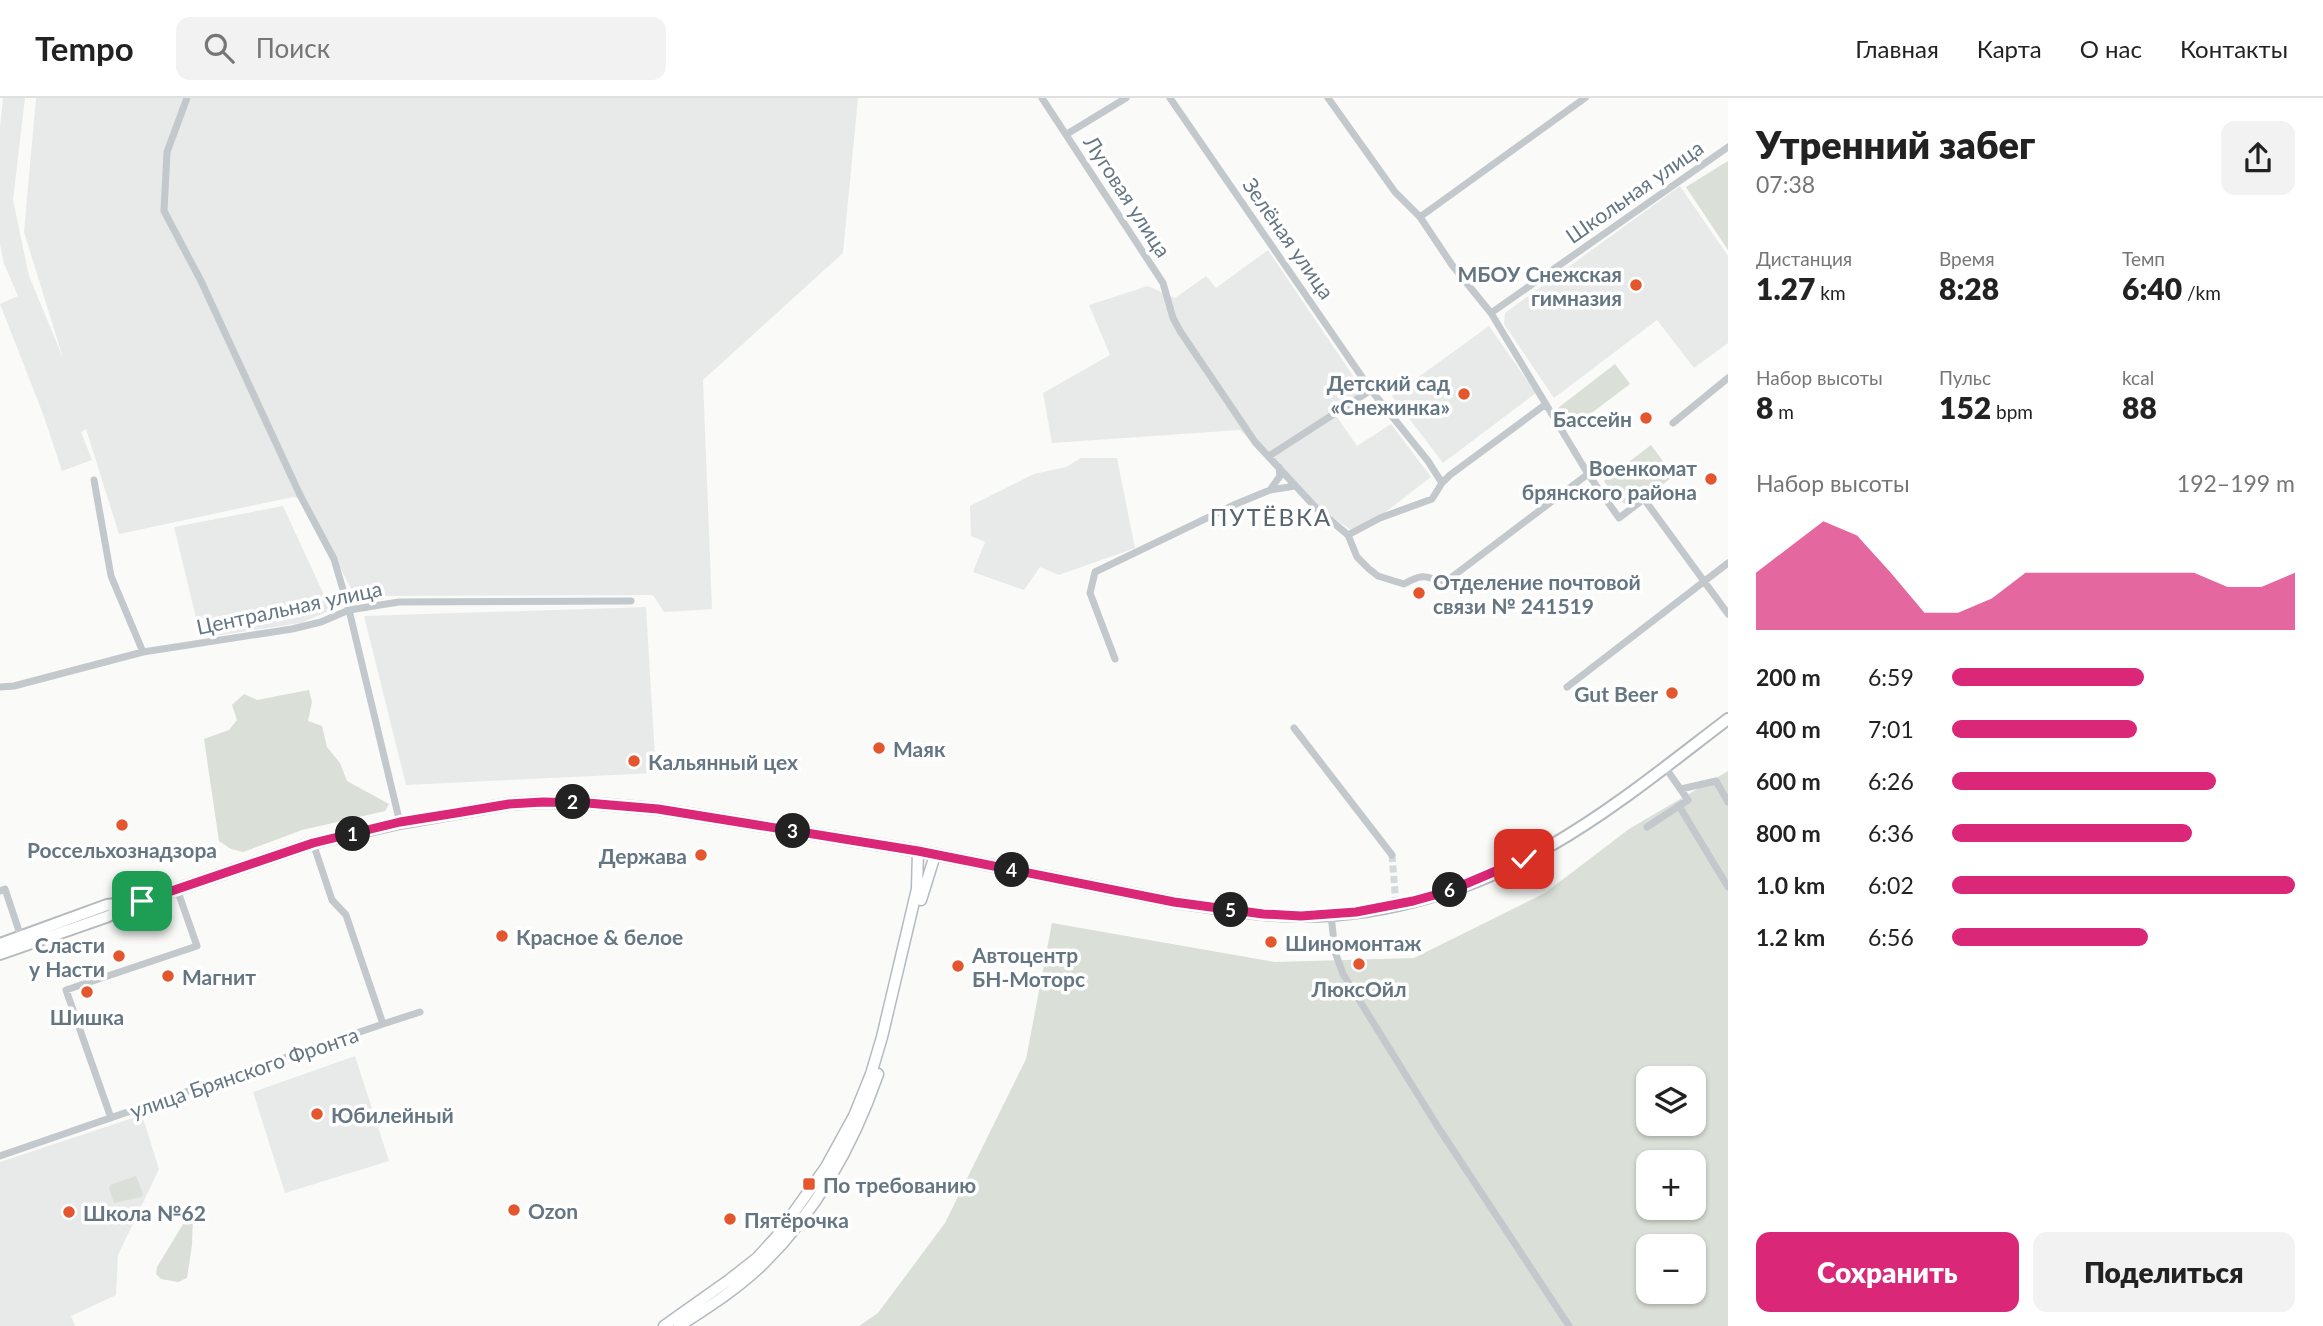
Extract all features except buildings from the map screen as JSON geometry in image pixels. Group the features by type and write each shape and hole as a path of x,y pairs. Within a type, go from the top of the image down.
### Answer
{"main road":[{"path":"0,944 23,941 106,917 142,901 313,843 400,822 509,804 587,803 658,809 918,851 1174,902 1263,914 1331,915 1413,901 1490,875 1550,847 1665,767 1728,719"},
{"path":"663,1326 695,1306 764,1250 806,1197 848,1126 871,1074 882,1037 917,889 918,851"},
{"path":"679,1326 763,1264 792,1231 834,1172 878,1074 922,896 935,855"},
{"path":"0,954 23,941"}],"street":[{"path":"187,98 167,152 164,211 201,281 300,495 334,559 349,610 400,822"},
{"name":"Луговая улица","path":"1042,98 1163,283 1173,318 1255,442 1295,486 1348,535 1352,549 1368,569 1378,576 1404,584 1425,575 1440,583 1448,580 1588,474"},
{"path":"1067,134 1126,98"},
{"name":"Зелёная улица","path":"1170,98 1371,390 1423,454 1442,483"},
{"path":"1328,98 1395,192 1420,217 1452,265 1491,313 1588,474 1619,518 1644,499 1728,614"},
{"path":"1420,217 1585,98"},
{"name":"Школьная улица","path":"1491,313 1728,147"},
{"path":"1673,423 1728,378"},
{"path":"1269,456 1371,390"},
{"path":"1348,535 1380,518 1432,499 1442,483 1546,404"},
{"path":"1270,490 1280,476 1279,467"},
{"path":"94,480 111,576 143,652"},
{"path":"1115,659 1090,593 1095,572 1236,503 1270,490 1295,486"},
{"path":"1567,687 1728,564"},
{"name":"Центральная улица","path":"0,687 14,686 143,652 292,629 321,622 349,610 398,602 631,601"},
{"path":"1294,728 1391,855"},
{"path":"1647,827 1688,800 1665,767"},
{"path":"1681,789 1716,781 1728,802"},
{"path":"1679,806 1728,887"},
{"name":"улица Брянского Фронта","path":"0,1156 383,1024 346,915 332,900 313,843"},
{"path":"111,1118 66,990 197,946 177,889"},
{"path":"3,890 23,941"},
{"path":"1331,915 1335,952 1343,974 1438,1127 1569,1326"},
{"path":"383,1024 420,1012"}],"shaded area":[{"path":"3,98 25,98 13,200 29,276 63,358 24,232 36,98 858,98 843,253 703,380 712,609 664,612 653,595 355,596 304,499 293,497 119,534 86,429 81,432 92,460 62,471 0,304 18,296 4,264 0,244 0,127"},
{"path":"1728,161 1728,250 1686,187"},
{"name":"МБОУ Снежская гимназия","path":"1680,186 1728,256 1728,343 1694,368 1657,320 1554,398 1504,324 1505,313"},
{"path":"1268,250 1364,392 1335,414 1357,446 1391,424 1431,477 1357,534 1323,511 1240,430 1052,443 1043,393 1110,355 1089,305 1148,286 1175,298 1206,276 1216,288"},
{"name":"Детский сад «Снежинка»","path":"1489,326 1536,393 1443,463 1392,396"},
{"path":"1615,364 1630,384 1573,427 1558,408"},
{"path":"1651,445 1674,476 1633,506 1623,503 1604,481"},
{"path":"1081,458 1117,458 1135,548 1059,575 1040,567 1024,590 973,572 985,542 971,536 970,506 1034,474 1066,467"},
{"path":"283,506 331,610 301,623 201,638 174,527"},
{"path":"646,607 656,773 406,785 364,616"},
{"path":"309,690 312,702 308,721 322,726 327,747 340,763 347,781 389,804 385,811 302,830 243,852 231,849 219,841 204,739 229,730 237,720 232,705 244,694 257,700"},
{"path":"1728,771 1728,1326 859,1326 878,1313 945,1223 1026,1059 1052,923 1275,962 1414,958 1545,893 1629,829"},
{"name":"Юбилейный","path":"355,1056 389,1161 285,1193 253,1092"},
{"name":"Школа №62","path":"142,1115 159,1169 118,1255 116,1295 71,1316 75,1326 0,1326 0,1162"},
{"path":"136,1176 143,1194 141,1197 114,1203 110,1185"},
{"path":"193,1214 187,1278 178,1282 161,1279 156,1274 157,1267 188,1216"}],"tunnel":[{"path":"1392,855 1396,905"}],"place":[{"name":"МБОУ Снежская гимназия","path":"1636,285"},
{"name":"Детский сад «Снежинка»","path":"1464,394"},
{"name":"Бассейн","path":"1646,418"},
{"name":"Военкомат брянского района","path":"1711,479"},
{"name":"Отделение почтовой связи № 241519","path":"1419,593"},
{"name":"Gut Beer","path":"1672,693"},
{"name":"Маяк","path":"879,748"},
{"name":"Кальянный цех","path":"634,761"},
{"name":"Россельхознадзора","path":"122,825"},
{"name":"Держава","path":"701,855"},
{"name":"Красное & белое","path":"502,936"},
{"name":"Шиномонтаж","path":"1271,942"},
{"name":"Сласти у Насти","path":"119,956"},
{"name":"ЛюксОйл","path":"1359,964"},
{"name":"Автоцентр БН-Моторс","path":"958,966"},
{"name":"Магнит","path":"168,976"},
{"name":"Шишка","path":"87,992"},
{"name":"Юбилейный","path":"317,1114"},
{"name":"По требованию","path":"809,1184"},
{"name":"Ozon","path":"514,1210"},
{"name":"Школа №62","path":"69,1212"},
{"name":"Пятёрочка","path":"730,1219"}],"district":[{"name":"ПУТЁВКА","path":"1271,516"}],"route":[{"path":"142,901 313,843 400,822 509,804 543,802 658,809 885,845 1174,902 1263,914 1331,915 1396,905 1449,891 1524,859"}]}
